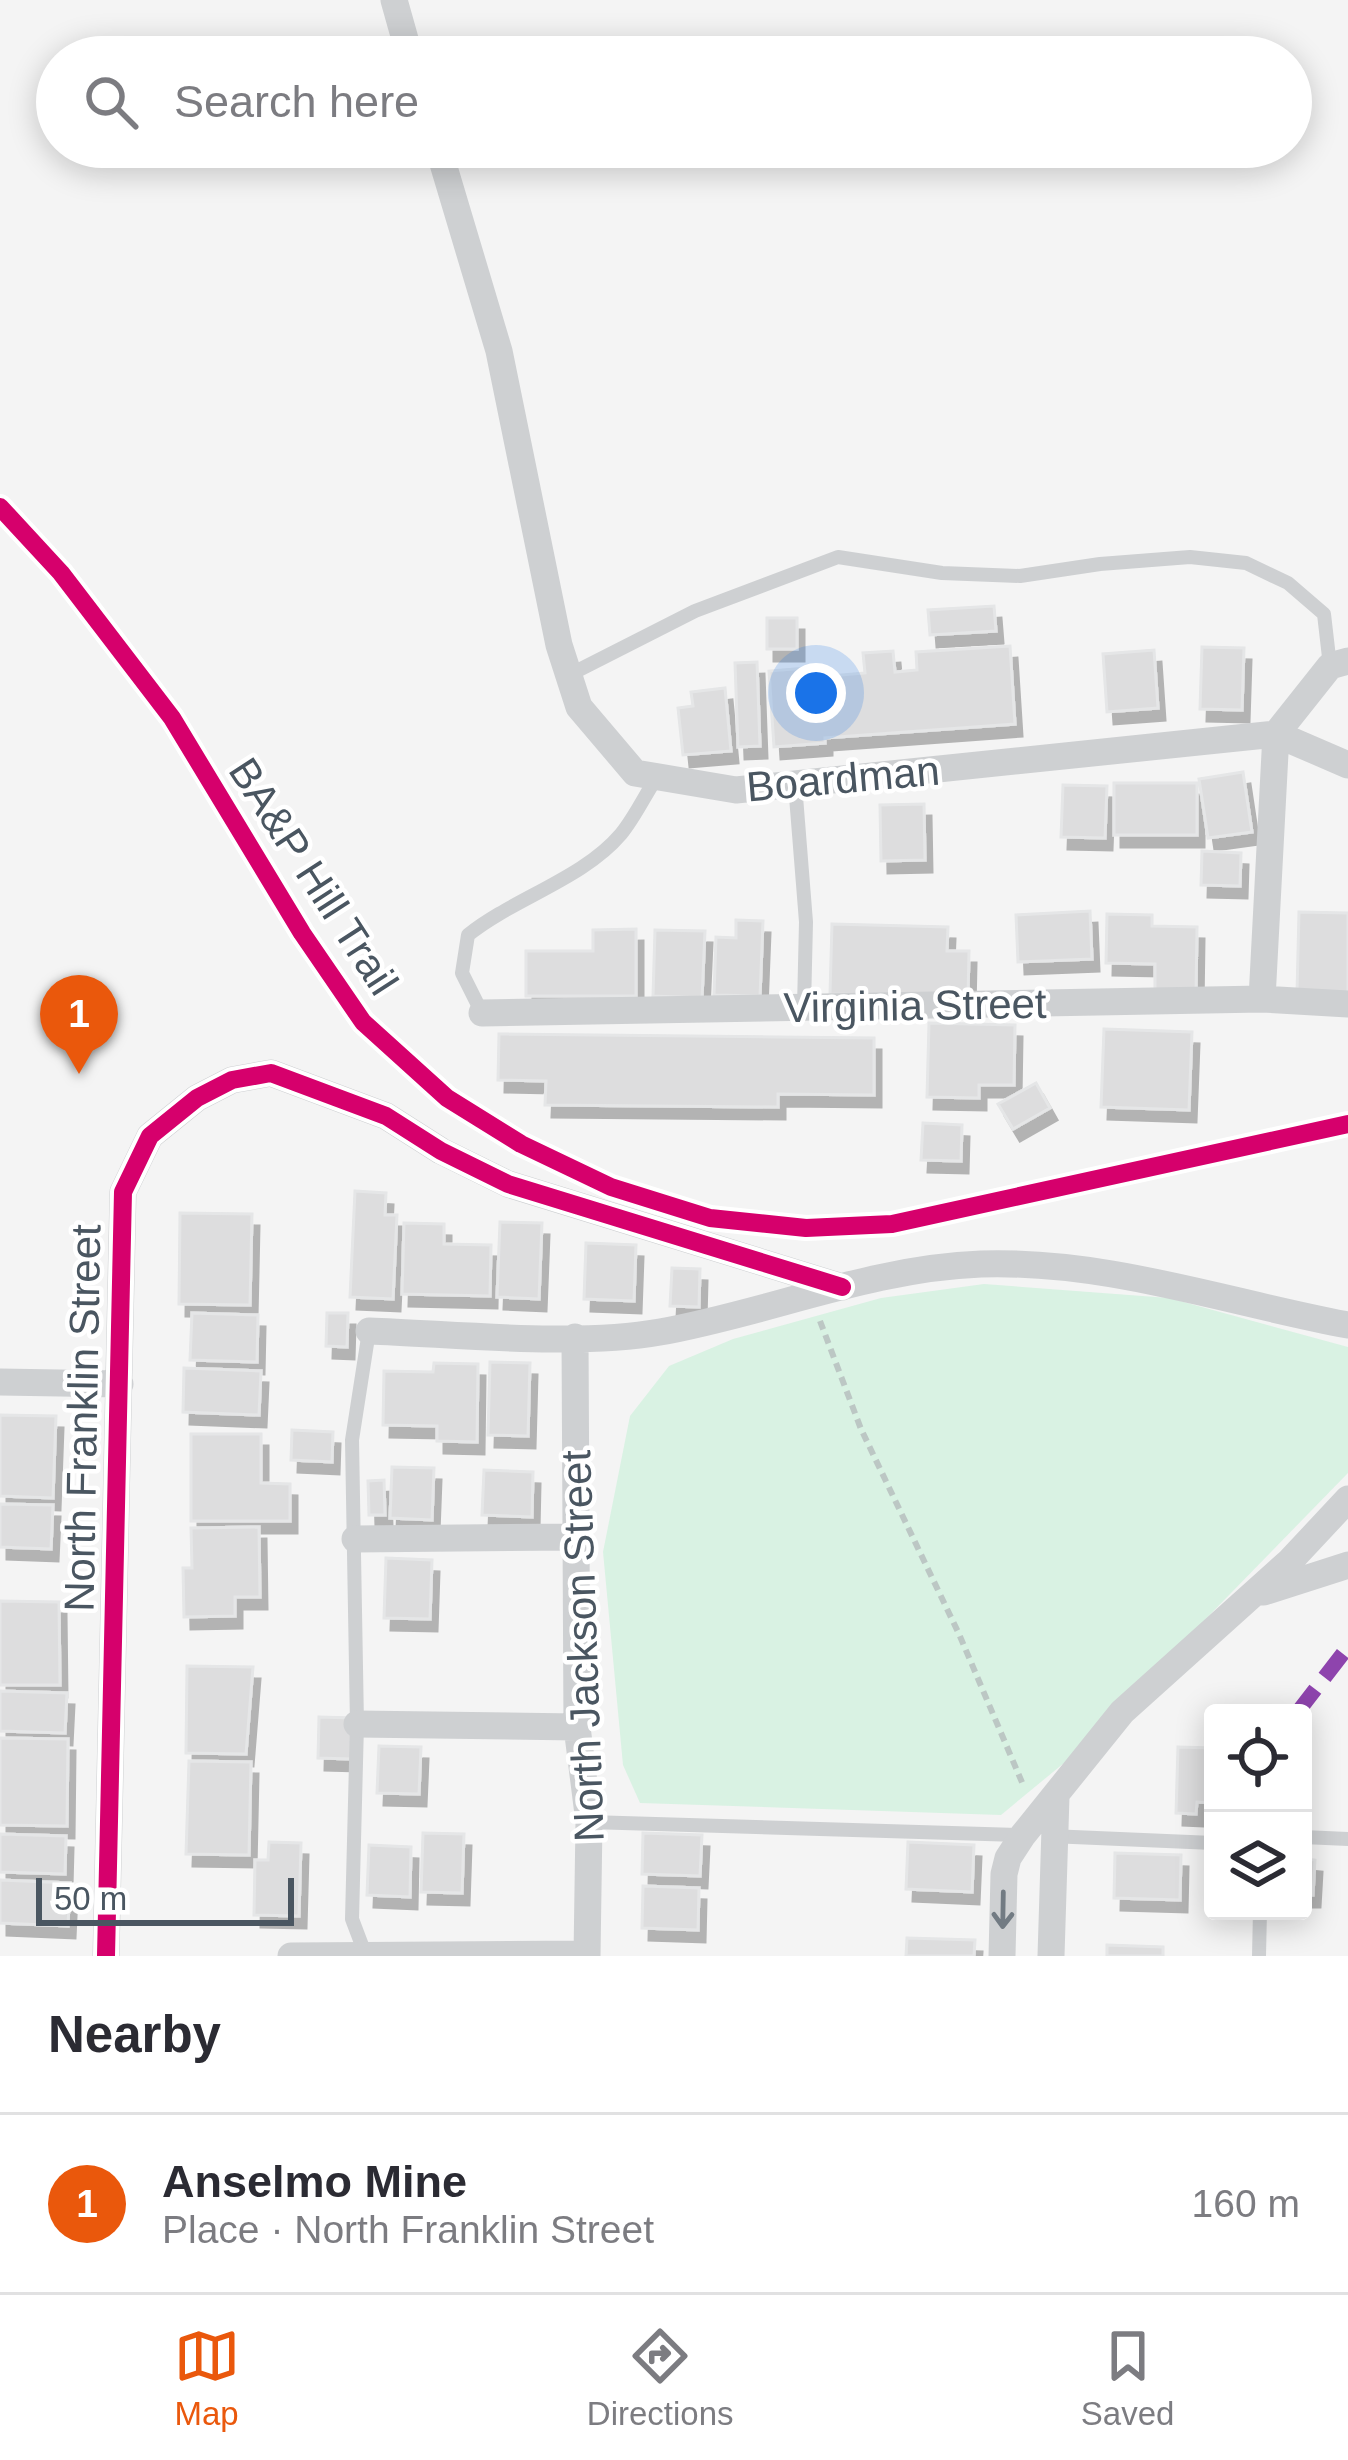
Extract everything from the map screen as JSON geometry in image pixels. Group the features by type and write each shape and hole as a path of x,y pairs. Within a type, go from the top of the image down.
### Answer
{"street":[{"path":"394,0 404,36"},
{"name":"Boardman","path":"444,168 500,351 568,675 580,707 635,773 736,790 1276,734 1348,765"},
{"path":"1262,999 1276,734 1339,663"},
{"name":"Virginia Street","path":"482,1012 1262,999 1348,1004"},
{"name":"North Franklin Street","path":"106,1956 123,1192 150,1136 197,1098 232,1080 272,1073 386,1116 441,1151 508,1184 842,1287"},
{"path":"369,1331 575,1337 656,1333 842,1287 976,1264 1095,1269 1348,1325"},
{"name":"North Jackson Street","path":"575,1337 578,1727 590,1822 587,1955"},
{"path":"0,1382 120,1384"},
{"path":"1002,1956 1008,1858 1037,1831 1056,1796 1122,1712 1249,1598 1348,1499"},
{"path":"355,1540 574,1537"},
{"path":"1249,1598 1348,1565"},
{"path":"357,1724 578,1727"},
{"path":"1037,1831 1051,1956"},
{"path":"291,1956 587,1955"}],"lane":[{"path":"568,675 694,611 838,557 942,573 1020,576 1190,557 1246,563 1288,583 1324,614 1339,663"},
{"path":"482,1012 462,973 468,935 493,915 564,878 620,836 657,777"},
{"path":"795,784 806,922 804,1007"},
{"path":"366,1956 352,1919 357,1724 352,1441 369,1331"},
{"path":"590,1822 1037,1831 1204,1842"},
{"path":"1312,1837 1348,1839"},
{"path":"1259,1956 1260,1920"}],"path":[{"path":"810,1295 861,1429 959,1634 1037,1831"}],"green space":[{"path":"984,1284 1169,1298 1348,1347 1348,1473 1070,1758 1001,1815 640,1803 623,1765 603,1552 630,1416 669,1366 733,1339 881,1298"}],"building":[{"path":"994,606 996,631 930,635 928,610"},
{"path":"767,618 797,618 797,649 767,649"},
{"path":"1010,646 1015,724 825,738 825,743 774,747 769,671 818,667 819,677 865,673 863,653 893,651 895,672 917,670 916,652"},
{"path":"1202,647 1244,648 1242,710 1200,709"},
{"path":"1154,650 1158,708 1107,712 1103,654"},
{"path":"757,662 760,746 738,747 735,663"},
{"path":"725,688 731,751 683,755 678,708 693,706 691,692"},
{"path":"1243,772 1252,832 1208,838 1199,779"},
{"path":"1114,783 1197,783 1197,835 1114,835"},
{"path":"1063,785 1107,786 1105,838 1061,837"},
{"path":"924,804 925,860 881,861 880,805"},
{"path":"1202,851 1241,853 1240,886 1201,885"},
{"path":"1090,911 1092,959 1018,962 1016,915"},
{"path":"1299,912 1348,913 1348,995 1297,993"},
{"path":"1107,914 1152,915 1152,926 1197,927 1196,993 1155,992 1155,964 1106,963"},
{"path":"736,920 763,921 760,996 714,995 716,937 736,938"},
{"path":"832,924 948,927 947,951 969,951 968,997 830,994"},
{"path":"636,929 636,996 526,996 526,951 593,951 593,930"},
{"path":"655,930 705,931 702,998 653,996"},
{"path":"929,1023 1015,1025 1014,1085 979,1085 979,1098 927,1097"},
{"path":"1104,1029 1192,1032 1189,1110 1101,1107"},
{"path":"499,1034 874,1038 874,1095 778,1094 778,1107 545,1105 546,1081 498,1080"},
{"path":"1036,1083 1050,1108 1013,1129 998,1104"},
{"path":"923,1123 962,1125 961,1161 921,1160"},
{"path":"355,1191 386,1193 385,1215 397,1215 393,1299 350,1297"},
{"path":"180,1213 252,1214 250,1305 179,1304"},
{"path":"500,1222 542,1223 539,1299 497,1297"},
{"path":"404,1223 444,1224 444,1244 491,1245 490,1296 402,1294"},
{"path":"586,1243 636,1245 634,1301 584,1299"},
{"path":"672,1268 700,1269 699,1307 670,1306"},
{"path":"192,1313 258,1315 257,1362 190,1360"},
{"path":"327,1313 348,1313 347,1347 326,1346"},
{"path":"490,1362 530,1363 528,1436 488,1435"},
{"path":"434,1363 478,1364 477,1442 437,1441 437,1426 383,1425 384,1371 433,1372"},
{"path":"184,1368 261,1371 259,1415 183,1412"},
{"path":"0,1415 56,1416 53,1498 0,1496"},
{"path":"292,1430 333,1432 332,1462 291,1460"},
{"path":"191,1434 261,1434 261,1483 290,1484 290,1521 191,1521"},
{"path":"392,1467 434,1468 432,1520 390,1518"},
{"path":"484,1470 533,1472 532,1517 482,1515"},
{"path":"384,1480 385,1515 369,1515 368,1481"},
{"path":"0,1504 53,1505 51,1549 0,1547"},
{"path":"259,1527 260,1597 235,1597 235,1616 184,1617 183,1568 192,1568 191,1528"},
{"path":"386,1558 432,1560 430,1619 384,1618"},
{"path":"0,1601 59,1602 60,1685 0,1685"},
{"path":"187,1666 253,1667 246,1754 186,1753"},
{"path":"0,1691 67,1693 65,1733 0,1731"},
{"path":"319,1717 354,1718 352,1759 318,1758"},
{"path":"0,1738 68,1739 67,1826 0,1825"},
{"path":"379,1746 421,1747 419,1794 377,1793"},
{"path":"1178,1747 1204,1748 1204,1802 1197,1802 1196,1814 1176,1813"},
{"path":"189,1761 251,1762 249,1855 186,1854"},
{"path":"423,1833 464,1834 462,1893 421,1892"},
{"path":"643,1833 702,1835 700,1876 642,1874"},
{"path":"0,1834 66,1836 65,1874 0,1872"},
{"path":"269,1842 301,1843 299,1916 254,1915 255,1860 268,1860"},
{"path":"908,1842 974,1845 972,1892 906,1889"},
{"path":"369,1845 411,1847 410,1897 367,1895"},
{"path":"1115,1853 1181,1855 1180,1900 1114,1898"},
{"path":"0,1880 70,1883 68,1926 0,1923"},
{"path":"643,1886 699,1888 698,1930 642,1928"},
{"path":"907,1938 975,1940 974,1956 906,1956"},
{"path":"1107,1945 1163,1947 1163,1956 1107,1956"}],"marked path":[{"path":"1304,1704 1348,1647"}],"cycle path":[{"name":"BA&P Hill Trail","path":"0,507 61,573 172,718 302,933 363,1022 447,1098 521,1144 611,1187 710,1218 806,1228 892,1224 1348,1124"},
{"path":"106,1956 123,1192 150,1136 197,1098 232,1080 271,1073 386,1116 441,1151 508,1184 842,1287"}],"place":[{"name":"Anselmo Mine","path":"79,1074"}]}
